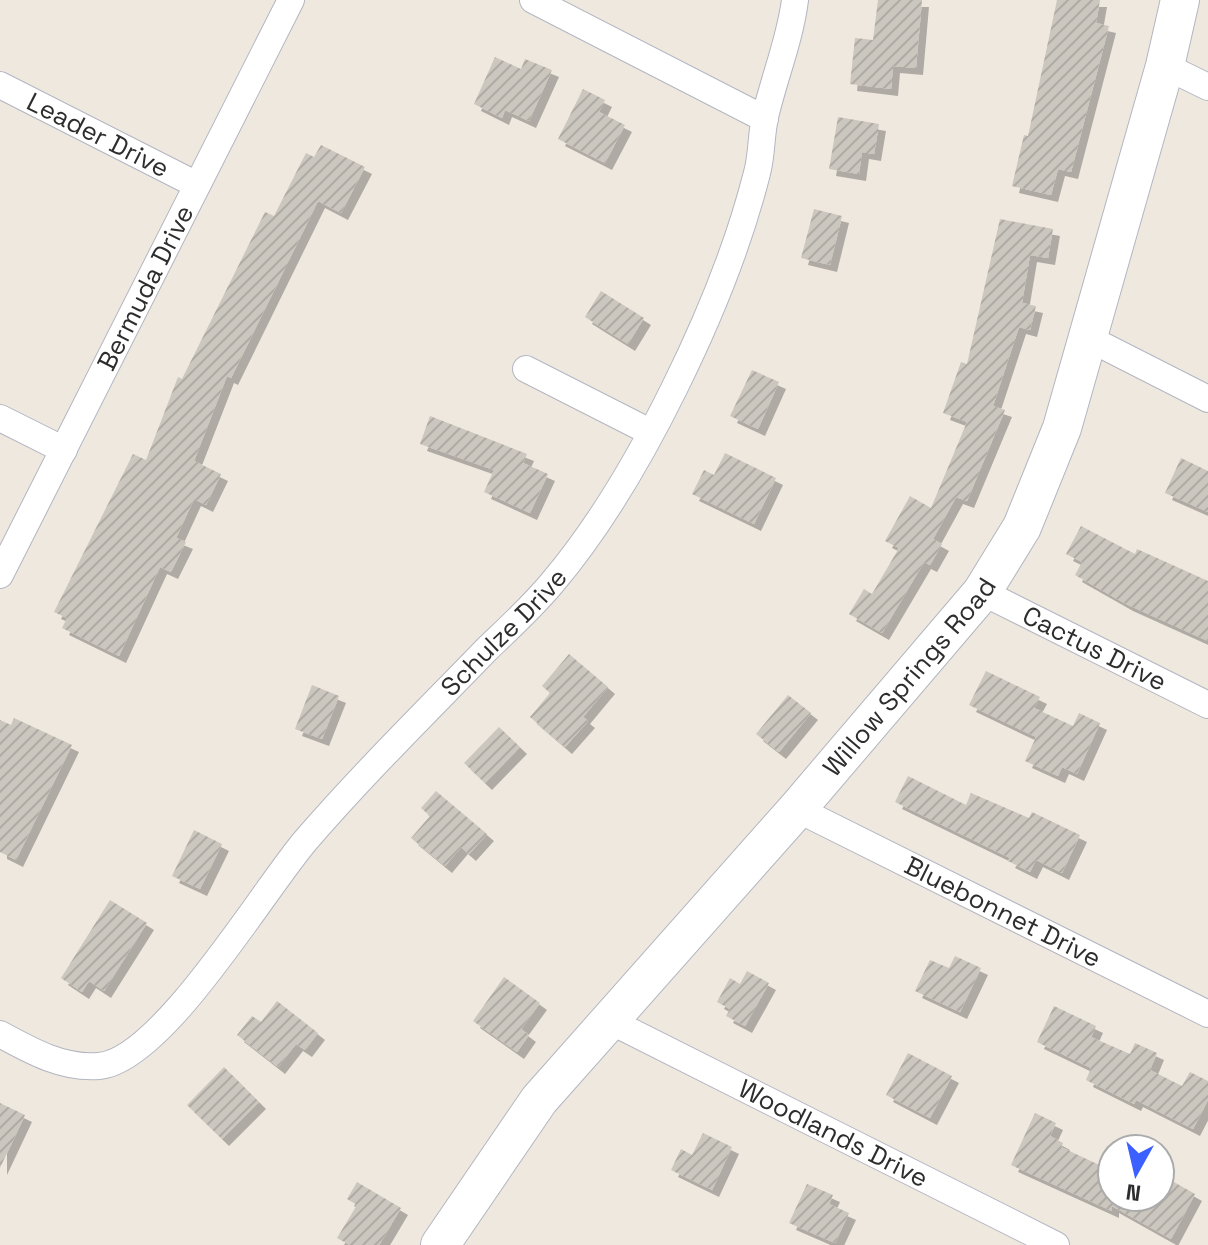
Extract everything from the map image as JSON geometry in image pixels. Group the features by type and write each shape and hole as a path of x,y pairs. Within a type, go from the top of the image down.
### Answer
{"street":[{"name":"Bermuda Drive","path":"0,575 291,0"},
{"path":"533,0 765,119"},
{"name":"Schulze Drive","path":"0,1034 39,1055 74,1066 103,1066 127,1057 161,1030 334,808 552,583 603,511 650,432 706,319 758,171 765,119 795,0"},
{"name":"Willow Springs Road","path":"448,1242 539,1100 797,809 982,592 1022,527 1062,428 1165,66 1180,0"},
{"path":"1165,66 1208,87"},
{"name":"Leader Drive","path":"0,85 197,185"},
{"path":"1088,338 1208,399"},
{"path":"526,369 650,432"},
{"path":"0,418 64,450"},
{"name":"Cactus Drive","path":"982,592 1208,705"},
{"name":"Bluebonnet Drive","path":"797,809 1208,1014"},
{"name":"Woodlands Drive","path":"610,1021 1056,1245"}],"building":[{"path":"878,0 922,0 916,68 893,66 891,89 850,84 855,38 873,40"},
{"path":"1057,0 1100,0 1096,23 1109,26 1071,172 1058,169 1051,195 1012,186 1024,135 1028,136"},
{"path":"495,57 521,69 525,59 552,70 529,121 505,110 502,118 474,104"},
{"path":"583,89 605,100 599,112 625,125 605,163 558,139"},
{"path":"838,117 879,124 874,154 862,152 859,174 829,169"},
{"path":"321,145 365,167 341,213 318,201 231,378 227,376 194,461 221,474 206,505 194,499 176,538 186,542 171,572 160,567 119,656 62,628 67,618 54,612 133,454 146,460 178,377 182,379 265,212 274,216 306,153 314,157"},
{"path":"814,209 842,216 830,265 801,258"},
{"path":"1000,219 1053,229 1048,258 1030,255 1022,303 1036,306 1030,330 1019,327 993,406 1005,410 967,501 956,497 933,539 942,544 930,565 924,562 882,633 849,614 864,589 872,594 899,548 885,541 910,496 931,508 967,422 943,413 961,362 967,364"},
{"path":"601,291 644,318 628,344 585,317"},
{"path":"752,370 779,382 758,429 730,416"},
{"path":"430,416 527,454 523,463 548,474 530,513 484,492 494,470 420,444"},
{"path":"725,453 776,478 754,524 692,494 704,470 714,475"},
{"path":"1181,458 1208,471 1208,512 1165,493"},
{"path":"1081,526 1135,554 1137,549 1208,581 1208,641 1126,604 1075,575 1082,562 1066,554"},
{"path":"569,654 608,687 583,717 588,721 565,747 530,717 550,693 542,686"},
{"path":"986,671 1040,697 1034,708 1073,726 1079,713 1100,723 1077,774 1062,767 1058,776 1025,761 1036,737 969,705"},
{"path":"312,685 339,696 322,739 295,729"},
{"path":"788,695 811,713 779,752 756,734"},
{"path":"14,718 72,745 16,860 0,852 0,720 11,725"},
{"path":"499,727 520,747 485,783 464,763"},
{"path":"908,776 966,805 971,793 1029,818 1032,812 1080,835 1062,873 1036,860 1030,872 1008,861 1010,858 895,802"},
{"path":"436,791 487,834 469,854 461,847 445,866 411,838 430,816 421,808"},
{"path":"194,830 222,844 200,889 172,876"},
{"path":"110,900 147,923 104,991 89,981 82,992 61,978"},
{"path":"955,956 981,968 960,1012 915,991 930,960 949,968"},
{"path":"747,971 769,983 745,1026 726,1016 730,1009 717,1002 730,978 740,984"},
{"path":"504,977 540,1003 521,1029 529,1035 517,1052 473,1021"},
{"path":"277,1001 318,1033 305,1050 296,1044 278,1067 237,1035 252,1016 261,1022"},
{"path":"1054,1006 1096,1026 1091,1037 1130,1054 1135,1043 1157,1053 1150,1070 1182,1086 1190,1072 1208,1081 1208,1100 1193,1129 1136,1100 1134,1104 1086,1080 1091,1068 1037,1042"},
{"path":"908,1053 952,1076 930,1118 886,1095"},
{"path":"224,1067 259,1102 222,1139 187,1105"},
{"path":"0,1103 25,1115 0,1168"},
{"path":"1035,1113 1056,1123 1050,1136 1063,1143 1061,1147 1096,1163 1096,1204 1011,1165"},
{"path":"703,1133 732,1147 712,1190 671,1170 681,1149 692,1155"},
{"path":"357,1182 401,1208 379,1245 350,1245 337,1238 357,1205 347,1199"},
{"path":"1176,1183 1195,1194 1171,1239 1125,1213 1176,1213"},
{"path":"807,1184 833,1195 829,1204 849,1213 835,1243 789,1223"}]}
